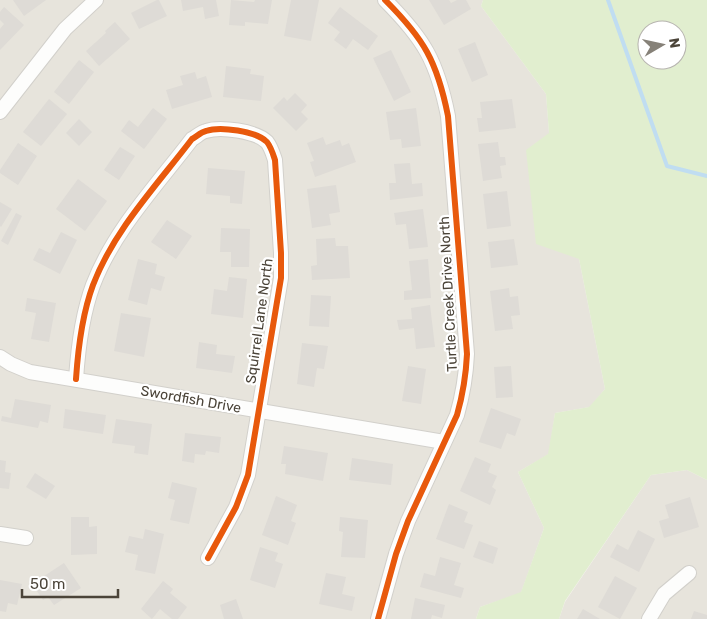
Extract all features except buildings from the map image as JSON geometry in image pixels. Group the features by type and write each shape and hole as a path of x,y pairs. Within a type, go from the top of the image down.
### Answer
{"street":[{"path":"0,112 65,29 96,0"},
{"name":"Turtle Creek Drive North","path":"378,619 396,554 408,521 458,415 466,376 466,354 448,116 443,89 433,63 421,40 408,23 385,0"},
{"name":"Squirrel Lane North","path":"76,379 85,318 93,286 104,260 118,234 192,139 205,131 218,129 256,135 266,142 275,160 281,278 248,475 236,506 208,558"},
{"name":"Swordfish Drive","path":"0,357 30,372 444,442"},
{"path":"0,534 26,538"},
{"path":"649,619 664,594 689,573"}],"shaded area":[{"path":"0,0 483,0 481,6 546,94 549,133 579,259 605,389 590,407 555,413 549,454 518,472 544,528 521,593 480,607 476,619 0,619"},
{"path":"687,470 707,480 707,619 559,619 565,602 651,475"}],"green space":[{"path":"483,0 707,0 707,480 687,470 651,475 565,601 559,619 476,619 480,607 521,592 544,528 518,472 548,454 555,413 589,407 605,389 579,259 536,244 526,150 549,133 546,94 481,6"}],"waterway":[{"path":"608,0 667,166 707,176"}],"cycle path":[{"path":"378,619 396,554 408,521 457,415 464,384 467,354 448,116 444,97 434,65 427,52 410,27 385,0"},
{"path":"76,379 86,307 93,285 112,245 137,209 192,139 202,132 229,129 247,132 262,138 271,148 275,160 281,278 248,475 236,507 208,558"}]}
